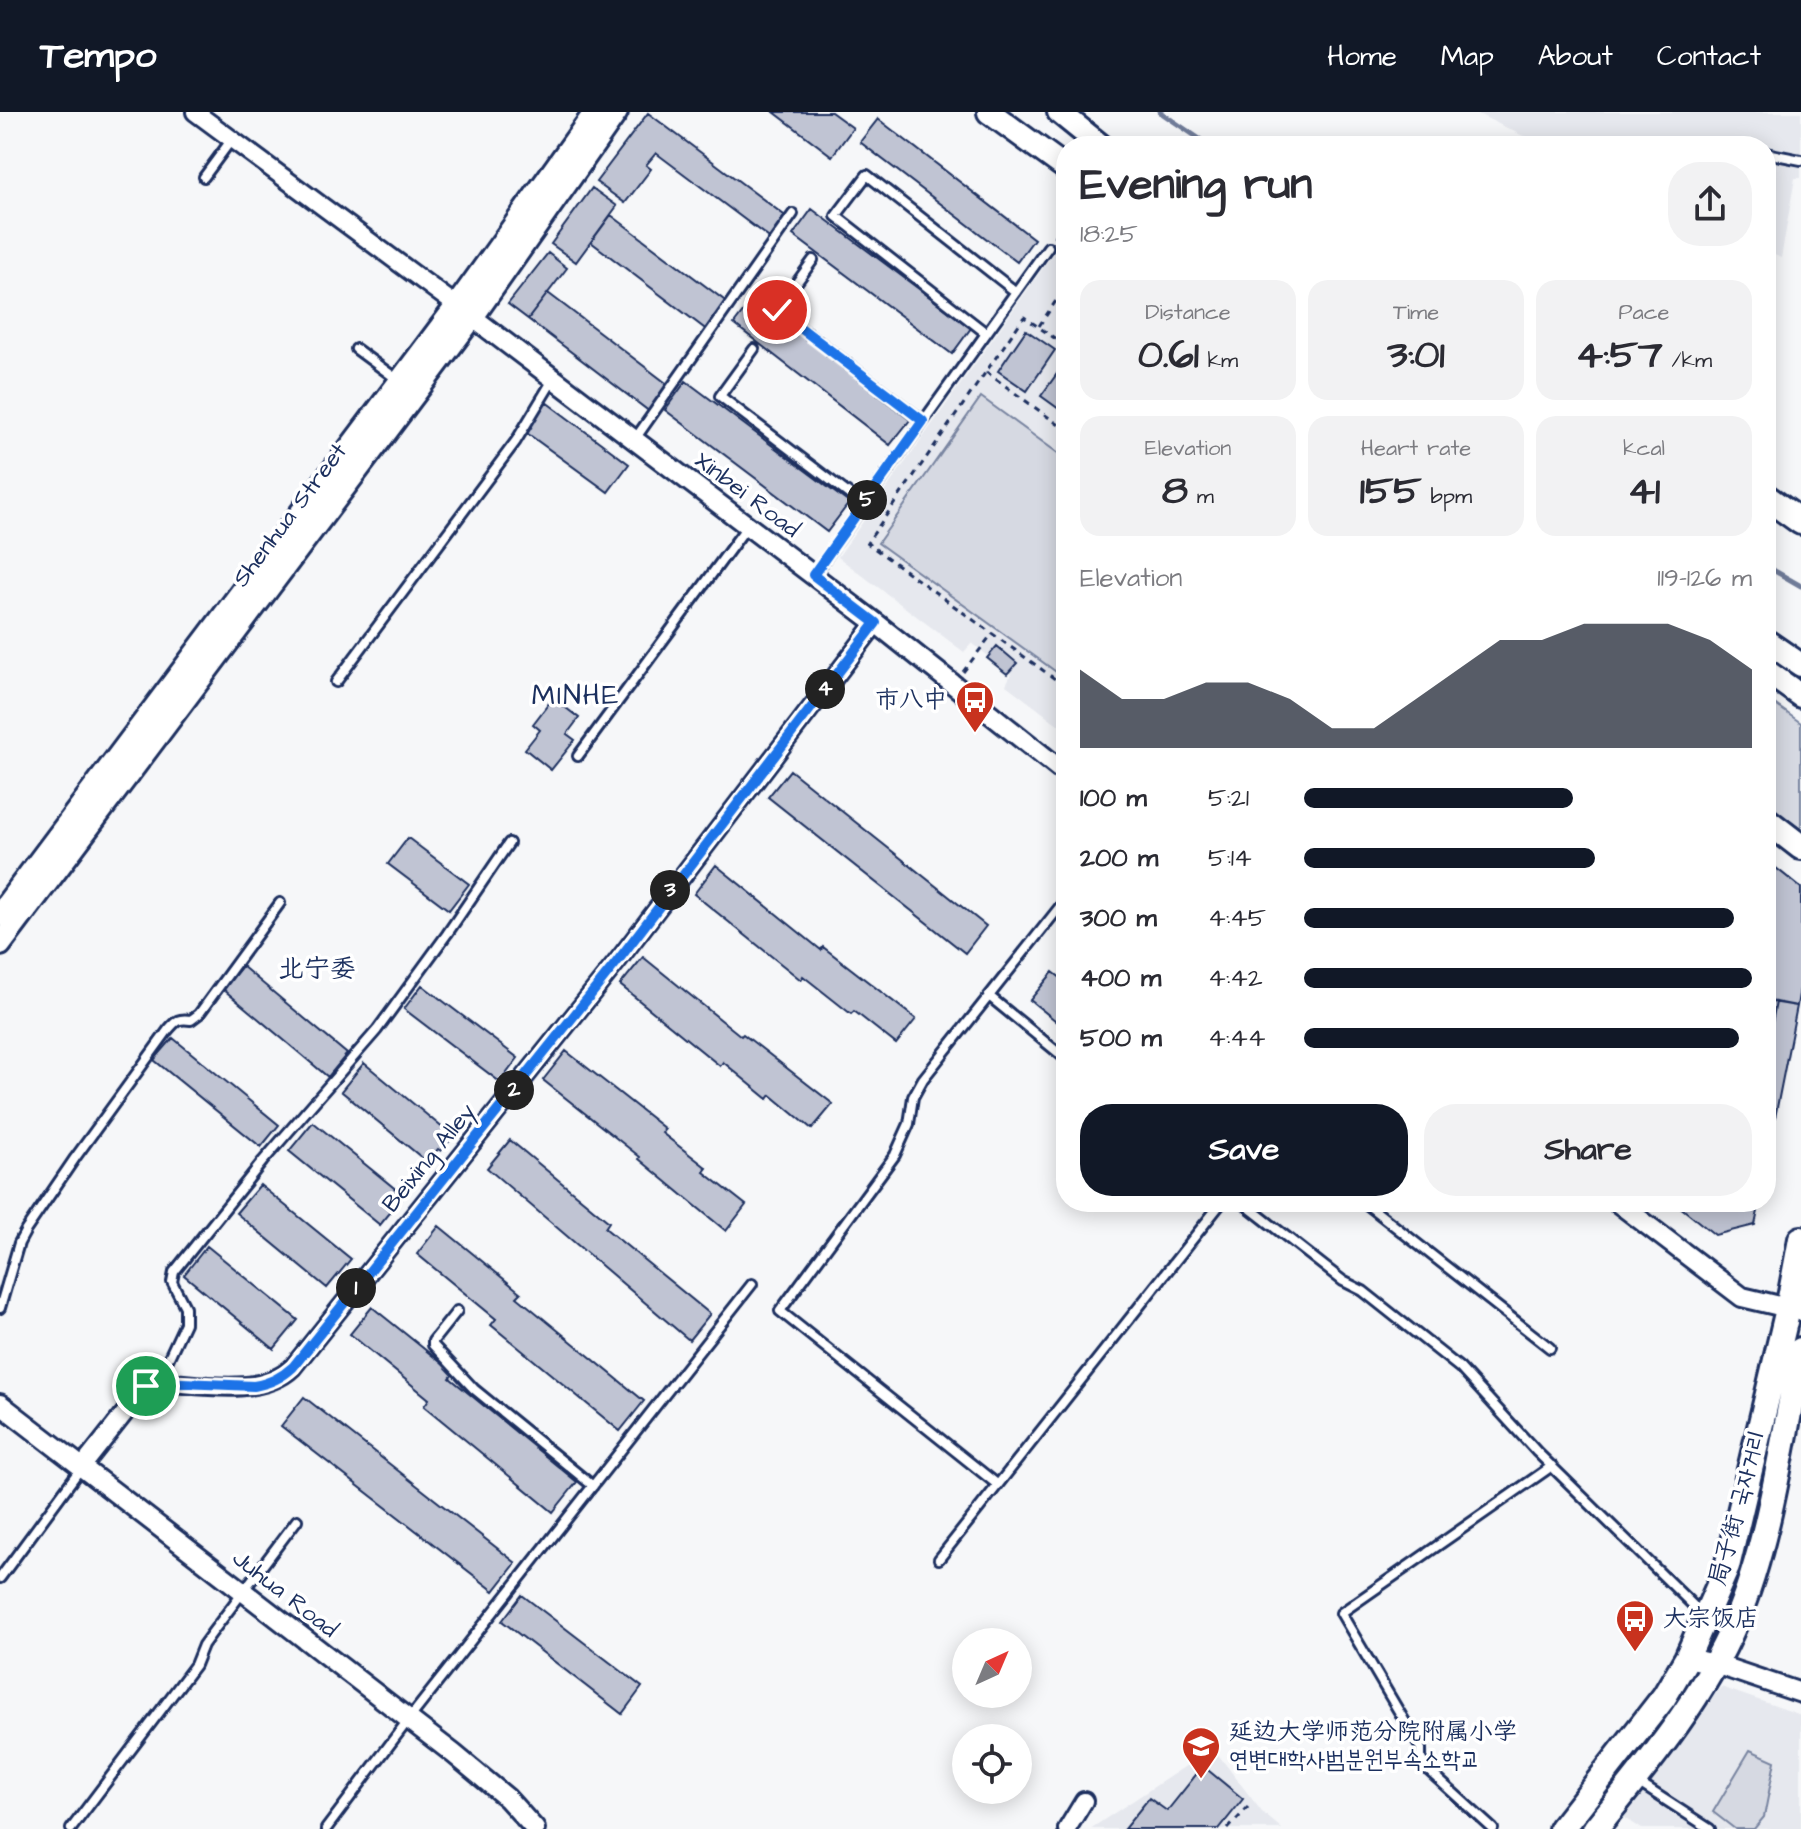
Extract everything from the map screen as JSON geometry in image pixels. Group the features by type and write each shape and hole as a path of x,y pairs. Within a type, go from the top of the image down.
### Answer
{"main road":[{"name":"Shenhua Street","path":"0,914 401,382 465,312 596,112"},
{"name":"Shenhua Street","path":"0,944 616,112"},
{"path":"989,112 1056,161"},
{"path":"1059,112 1089,136"},
{"path":"1776,504 1801,522"},
{"path":"1776,514 1801,532"},
{"path":"1776,648 1796,662"},
{"path":"1776,678 1801,696"},
{"path":"1776,828 1801,847"},
{"path":"1776,838 1801,857"},
{"name":"局子街 국자거리","path":"1561,1829 1664,1697 1687,1658 1727,1567 1794,1310 1801,1239"},
{"name":"局子街 국자거리","path":"1595,1829 1679,1722 1715,1664 1735,1623 1759,1550 1801,1350"}],"street":[{"path":"195,112 465,312"},
{"name":"Xinbei Road","path":"465,312 876,623 1056,766"},
{"name":"Beixing Alley","path":"158,1382 254,1386 284,1376 293,1367 616,963 876,623"},
{"path":"1630,1212 1742,1297 1794,1310"},
{"path":"82,1467 135,1397 146,1386 158,1382"},
{"name":"Juhua Road","path":"0,1404 409,1719 507,1798 535,1829"},
{"path":"1687,1658 1715,1664 1801,1693"},
{"path":"1067,1829 1084,1801"}],"lane":[{"path":"204,177 232,139"},
{"path":"1776,155 1801,160"},
{"path":"986,333 836,216 867,175 1016,292"},
{"path":"635,439 793,214"},
{"path":"813,575 1048,247"},
{"path":"813,260 777,310 923,421"},
{"path":"356,349 401,382"},
{"path":"754,349 720,396 863,505"},
{"path":"336,682 516,441 554,378"},
{"path":"578,756 748,525"},
{"path":"158,1382 185,1323 185,1307 172,1282 174,1272 263,1161 377,1030 509,843"},
{"path":"0,1308 19,1243 75,1158 176,1020 191,1020 199,1014 280,903"},
{"path":"998,1485 780,1311 895,1155 909,1124 913,1097 923,1079 1056,912"},
{"path":"989,996 1056,1051"},
{"path":"939,1559 1214,1212"},
{"path":"1255,1212 1343,1281 1363,1291 1460,1368 1552,1466 1705,1618"},
{"path":"1377,1212 1550,1348"},
{"path":"326,1829 752,1284"},
{"path":"457,1311 433,1345 474,1389 593,1486"},
{"path":"1493,1829 1428,1770 1421,1759 1421,1749 1341,1613 1552,1466"},
{"path":"0,1578 82,1467"},
{"path":"71,1829 195,1665 203,1645 297,1520"},
{"path":"1635,1780 1710,1829"}],"path":[{"path":"1048,247 1056,233"},
{"path":"1038,327 1056,301"},
{"path":"1056,339 1024,317 867,543 1056,680"},
{"path":"986,372 1056,423"},
{"path":"953,684 992,634"},
{"path":"1228,1829 1248,1807"}],"shaded area":[{"path":"1474,112 1801,112 1801,178 1795,178 1781,258 1776,256 1776,136 1523,136"},
{"path":"1056,250 1056,723 1006,685 1011,674 972,643 964,652 838,557"},
{"path":"981,397 1056,452 1056,672 878,543"},
{"path":"1776,705 1801,723 1801,829 1776,813"},
{"path":"1721,1687 1801,1715 1801,1829 1642,1829 1619,1814"},
{"name":"延边大学师范分院附属小学 연변대학사범분원부속소학교","path":"1213,1748 1262,1812 1282,1829 1090,1829"},
{"path":"1750,1750 1775,1761 1764,1817 1754,1829 1735,1829 1713,1812"}],"building":[{"path":"774,112 831,112 853,128 832,156"},
{"path":"648,113 788,218 772,240 656,153 646,165 651,169 625,203 596,182"},
{"path":"878,119 1034,239 1017,262 860,142"},
{"path":"592,188 617,206 576,262 551,244"},
{"path":"812,209 971,328 952,354 793,235"},
{"path":"611,215 728,303 708,331 591,242"},
{"path":"548,253 567,268 528,319 508,304"},
{"path":"548,293 670,386 650,412 528,319"},
{"path":"754,298 910,420 890,445 734,324"},
{"path":"1026,330 1055,350 1027,391 998,371"},
{"path":"1056,375 1056,407 1041,396"},
{"path":"686,381 849,503 827,532 665,410"},
{"path":"546,402 629,464 608,492 524,431"},
{"path":"997,646 1017,663 1007,674 987,658"},
{"path":"553,698 579,718 567,734 575,740 551,770 525,749 540,730 533,724"},
{"path":"790,770 986,926 965,953 768,797"},
{"path":"408,838 469,884 449,910 388,864"},
{"path":"716,865 821,950 823,947 916,1019 896,1044 803,976 801,980 694,894"},
{"path":"1776,868 1801,888 1801,983 1797,1006 1776,1003"},
{"path":"643,957 741,1036 743,1034 833,1104 812,1129 771,1095 768,1099 723,1062 720,1066 620,985"},
{"path":"242,966 347,1054 328,1077 223,989"},
{"path":"1053,972 1056,974 1056,1021 1030,1000"},
{"path":"422,985 518,1058 500,1082 404,1009"},
{"path":"1776,1002 1797,1006 1776,1113"},
{"path":"173,1038 279,1125 261,1147 154,1060"},
{"path":"566,1051 665,1129 662,1133 707,1168 704,1172 746,1205 726,1231 543,1080"},
{"path":"364,1063 450,1134 451,1139 427,1162 341,1091"},
{"path":"313,1122 404,1196 380,1225 289,1151"},
{"path":"510,1140 609,1222 605,1228 710,1314 689,1340 487,1168"},
{"path":"260,1185 351,1259 327,1288 236,1213"},
{"path":"1686,1212 1758,1212 1755,1225 1715,1235"},
{"path":"439,1226 521,1293 517,1297 644,1401 620,1431 491,1325 496,1319 417,1254"},
{"path":"207,1246 298,1320 274,1349 184,1275"},
{"path":"372,1307 454,1373 450,1378 577,1482 553,1512 424,1406 429,1399 350,1334"},
{"path":"304,1397 516,1563 494,1591 281,1426"},
{"path":"522,1595 642,1687 622,1714 502,1621"},
{"path":"1203,1766 1243,1799 1219,1829 1124,1829 1149,1798 1167,1811"}],"waterway":[{"path":"1160,112 1195,136"},
{"path":"1776,572 1801,586"}],"place":[{"name":"市八中","path":"975,734"},
{"name":"大宗饭店","path":"1635,1653"},
{"name":"延边大学师范分院附属小学 연변대학사범분원부속소학교","path":"1201,1780"}],"district":[{"name":"MINHE","path":"576,695"},
{"name":"北宁委","path":"317,969"}],"route":[{"path":"146,1386 158,1382 254,1386 284,1376 293,1367 616,963 876,623 813,575 923,421 777,310"}]}
